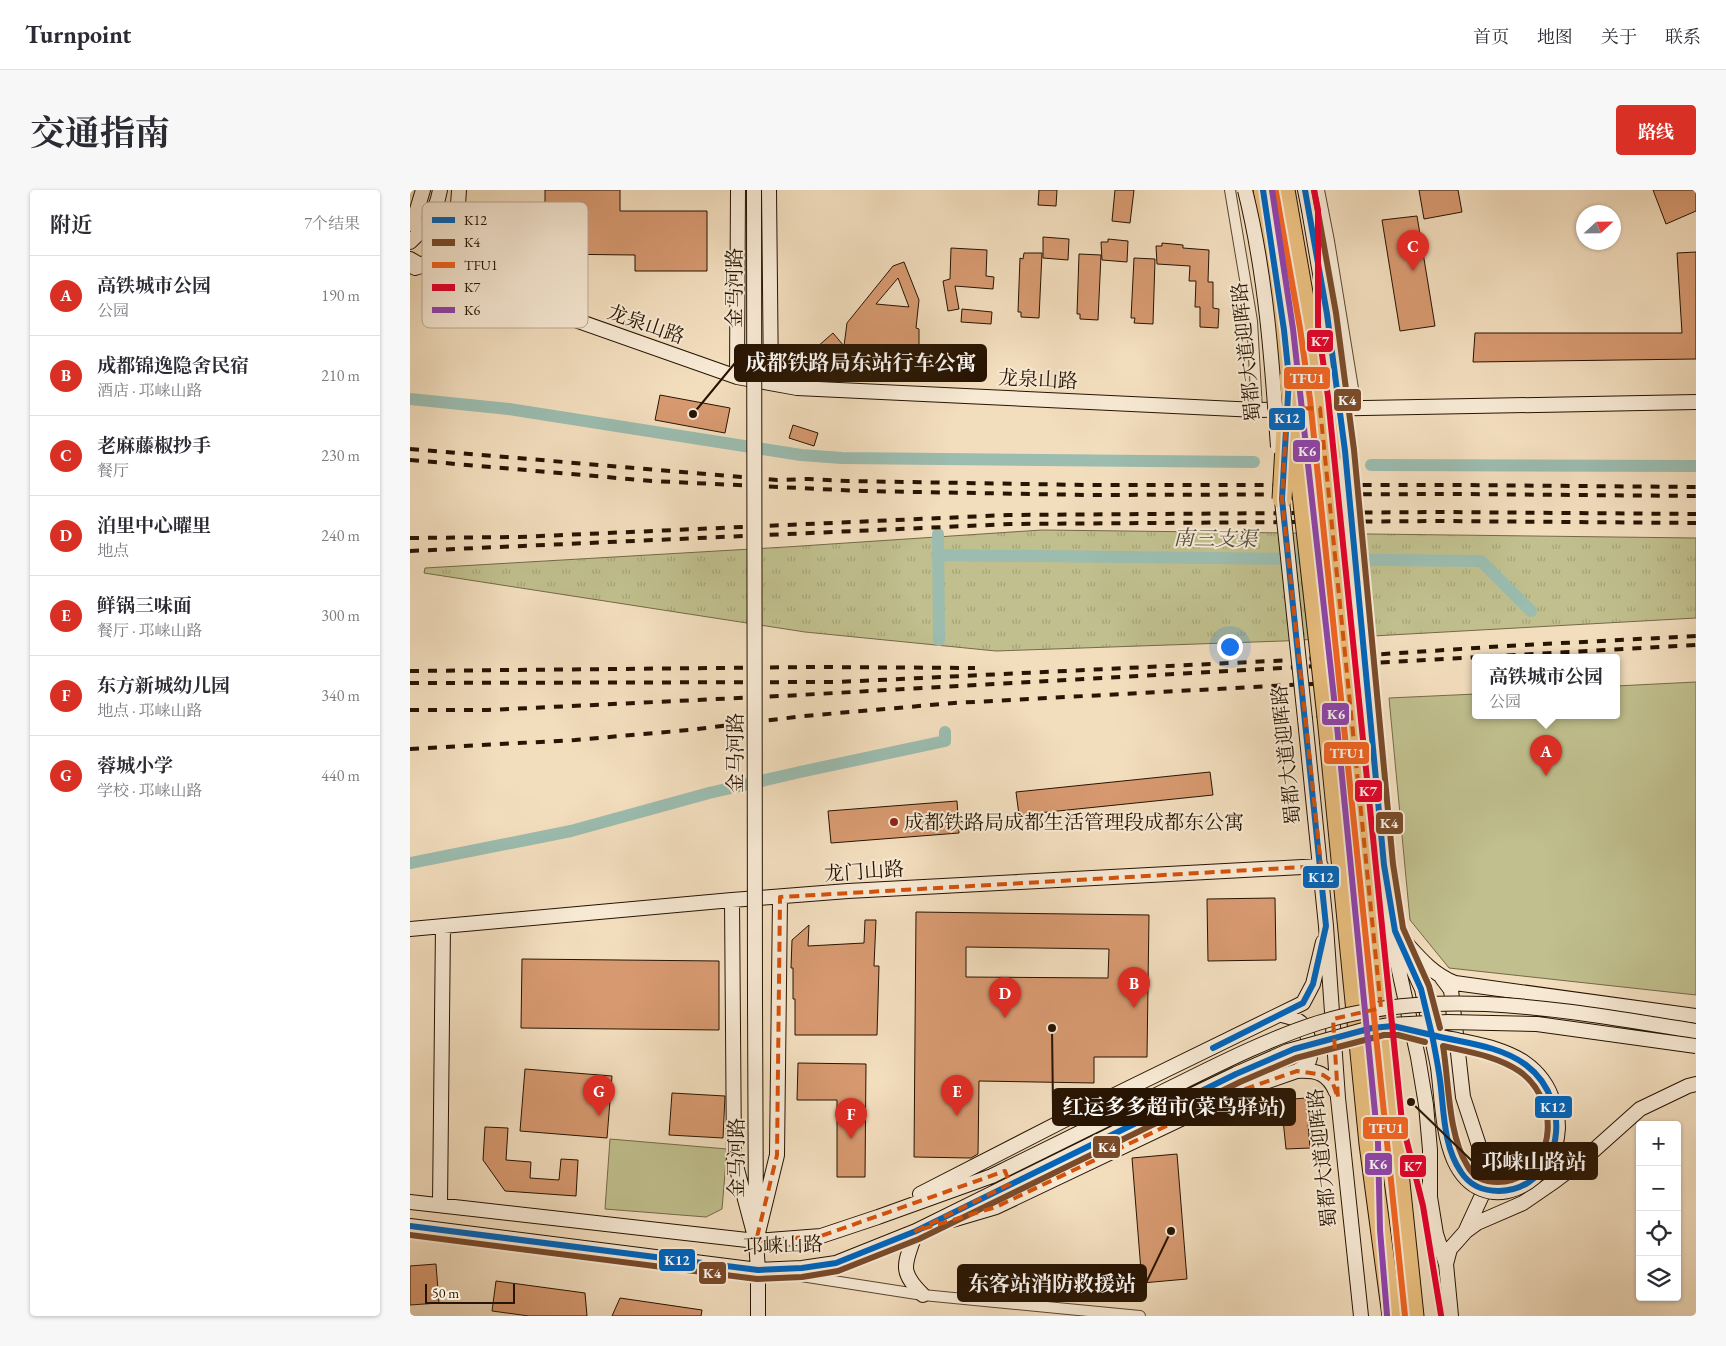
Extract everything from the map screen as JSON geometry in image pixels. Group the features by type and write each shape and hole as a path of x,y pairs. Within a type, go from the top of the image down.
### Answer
{"highway":[{"path":"1262,190 1284,330"},
{"path":"1285,190 1309,327 1319,398 1414,1316"},
{"path":"1309,210 1309,327 1345,451"},
{"path":"1253,221 1284,330"},
{"name":"蜀都大道迎晖路","path":"1284,330 1327,717 1369,1144 1392,1316"},
{"path":"1282,499 1289,378"}],"street":[{"path":"410,224 416,213 423,190"},
{"path":"436,202 440,190"},
{"path":"737,377 738,190"},
{"name":"金马河路","path":"754,190 755,1000 758,1316"},
{"path":"769,190 771,383"},
{"path":"1230,190 1252,321 1257,410"},
{"name":"蜀都大道迎晖路","path":"1245,190 1253,221 1264,292 1272,364 1282,499 1321,866 1338,1098 1361,1316"},
{"path":"1305,190 1327,314 1345,451 1384,864 1394,943 1426,1105 1430,1150 1430,1197 1436,1234 1446,1264 1451,1316"},
{"path":"1319,190 1356,407"},
{"path":"410,242 422,232"},
{"name":"龙泉山路","path":"588,325 737,377 798,388 1257,410 1696,402"},
{"path":"1384,864 1395,931 1422,990 1438,1067 1449,1144 1453,1159 1469,1183 1481,1190 1497,1192 1510,1190 1523,1185 1535,1177 1551,1156 1558,1128 1557,1114 1552,1097 1536,1073 1525,1063 1487,1046 1390,1025"},
{"name":"龙门山路","path":"410,929 732,900 858,891 1321,866"},
{"path":"756,1241 777,1155 780,897"},
{"path":"732,900 734,1158 756,1241"},
{"path":"440,1204 443,926"},
{"path":"878,1217 1084,1110 1303,1003 1309,995 1313,984 1326,926"},
{"path":"1395,931 1428,968 1442,978 1454,983 1696,1016"},
{"path":"1442,978 1451,990 1463,1097 1486,1167 1484,1191 1466,1231"},
{"name":"邛崃山路","path":"410,1202 756,1241 821,1236 992,1176 1286,1034 1319,1022 1388,1007 1449,1004 1539,1008 1696,1031"},
{"path":"923,1295 911,1284 905,1264 916,1231 996,1207 1242,1090 1297,1071 1305,1066 1310,1060 1310,1046 1306,1032 1301,1023 1295,1018 1282,1014"},
{"name":"邛崃山路","path":"410,1226 758,1270 802,1268 836,1263 916,1231 1236,1074 1288,1051 1341,1036 1390,1025 1448,1022 1537,1024 1696,1046"},
{"path":"1297,1071 1312,1070 1323,1075 1332,1082 1338,1098"},
{"path":"1446,1264 1450,1249 1466,1231 1477,1223 1523,1203 1555,1181 1584,1159 1640,1108 1696,1084"},
{"path":"758,1270 923,1295 1140,1316"}],"highlighted area":[{"path":"1320,408 1381,1008 1333,1019 1338,1098 1332,1081 1323,1075 1297,1071 1242,1090 996,1207 916,1231 1010,1184 1005,1171 821,1236 756,1241 777,1155 780,897 1321,866 1282,499 1287,409"}],"green space":[{"path":"1042,530 1696,538 1696,618 1283,641 996,651 805,632 424,573 425,568"},
{"path":"1696,682 1696,995 1449,968 1410,920 1389,698 1472,694 1472,719 1620,719 1620,686"},
{"path":"610,1139 727,1149 722,1209 706,1217 605,1209"}],"building":[{"path":"545,190 620,190 620,211 707,211 707,271 635,271 635,255 588,254 588,202 545,202"},
{"path":"1039,190 1057,190 1056,206 1038,205"},
{"path":"1115,190 1134,190 1130,223 1112,221"},
{"path":"1419,190 1458,190 1462,212 1424,219"},
{"path":"1653,190 1696,190 1696,211 1666,224"},
{"path":"1417,216 1435,326 1400,331 1382,220"},
{"path":"1043,237 1069,239 1068,260 1043,258"},
{"path":"1108,239 1128,241 1127,262 1102,260 1101,242 1108,242"},
{"path":"1162,243 1183,245 1183,248 1209,250 1208,282 1213,282 1213,308 1219,309 1218,328 1200,327 1200,307 1195,307 1196,281 1189,281 1190,266 1157,264 1156,246 1162,246"},
{"path":"951,248 987,250 986,276 994,277 993,289 955,286 959,309 948,311 943,281 950,279"},
{"path":"1696,252 1696,359 1473,362 1475,333 1682,333 1677,253"},
{"path":"1024,253 1042,253 1039,318 1021,317 1021,312 1018,312 1020,258 1023,259"},
{"path":"1079,254 1101,255 1098,320 1080,319 1080,314 1077,314"},
{"path":"1134,258 1155,259 1153,324 1134,323 1135,318 1131,318"},
{"path":"904,262 919,300 916,328 919,329 919,370 866,369 834,365 834,370 811,369 811,359 827,359 817,347 833,333 844,346 847,323 893,266","holes":["898,278 909,307 876,304"]},
{"path":"962,309 992,312 991,324 961,322"},
{"path":"660,395 730,408 725,433 655,420"},
{"path":"793,425 818,433 814,446 789,438"},
{"path":"1210,772 1213,795 1019,815 1016,792"},
{"name":"成都铁路局成都生活管理段成都东公寓","path":"957,801 959,833 831,843 828,811"},
{"path":"1275,898 1276,960 1208,961 1207,899"},
{"path":"916,912 1149,915 1147,1057 1094,1057 1094,1083 979,1081 978,1154 971,1158 914,1157","holes":["966,947 1109,949 1108,978 966,977"]},
{"path":"865,920 876,920 874,966 879,966 877,1035 795,1035 795,999 793,999 793,968 791,968 792,940 809,925 808,946 864,943"},
{"path":"522,959 719,961 719,1030 521,1028"},
{"path":"798,1063 866,1064 865,1177 837,1177 837,1100 797,1100"},
{"path":"525,1069 612,1076 607,1138 520,1131"},
{"path":"672,1093 725,1096 723,1138 669,1135"},
{"path":"1306,1098 1310,1148 1286,1149 1281,1100"},
{"path":"485,1127 508,1128 506,1160 531,1162 530,1178 559,1180 561,1159 578,1160 576,1196 505,1191 483,1160"},
{"path":"1177,1154 1187,1279 1142,1283 1132,1158"},
{"path":"436,1264 439,1303 410,1305 410,1266"},
{"path":"496,1281 585,1293 587,1316 529,1316 492,1311"},
{"path":"620,1298 702,1310 701,1316 612,1316"}],"waterway":[{"path":"410,399 509,409 801,455 842,458 1254,462"},
{"path":"1371,465 1696,466"},
{"path":"938,534 939,640"},
{"name":"南三支渠","path":"937,555 1481,561 1531,611"},
{"path":"410,863 571,831 709,793 945,741 945,732"}],"railway":[{"path":"410,449 777,480 1088,485 1696,487"},
{"path":"410,460 652,481 862,491 1088,495 1457,494 1696,496"},
{"path":"410,538 519,537 1008,515 1439,512 1696,514"},
{"path":"410,551 1011,524 1441,521 1696,523"},
{"path":"410,683 838,682 1292,660 1696,636"},
{"path":"1535,654 1696,645"},
{"path":"410,710 488,710 781,696 1472,657"},
{"path":"410,671 817,667 975,668"},
{"path":"410,749 575,740 689,730 804,716 954,703 1366,681"}],"transit line":[{"name":"K12","path":"1213,1048 1303,1003 1313,984 1326,926 1282,499 1289,378 1284,330 1263,190"},
{"name":"K6","path":"1272,190 1293,329 1336,716 1378,1143 1380,1230 1387,1315"},
{"name":"K12","path":"1305,190 1327,314 1345,451 1384,865 1395,931 1421,989 1432,1035"},
{"name":"K4","path":"1314,190 1336,313 1354,450 1393,864 1403,928 1429,986 1440,1028"},
{"name":"K7","path":"1314,190 1318,210 1318,326 1328,397 1402,1122 1423,1206 1441,1315"},
{"name":"TFU1","path":"1276,192 1300,328 1310,399 1405,1316"},
{"name":"K12","path":"410,1226 758,1270 802,1268 836,1263 916,1231 1236,1074 1294,1049 1372,1028 1393,1026 1432,1035"},
{"name":"K4","path":"410,1235 757,1279 802,1277 838,1271 919,1239 1240,1082 1296,1058 1384,1035 1398,1035 1425,1042"},
{"name":"K12","path":"1432,1035 1504,1053 1526,1065 1545,1086 1556,1116 1554,1147 1540,1173 1529,1182 1515,1188 1499,1191 1488,1190 1477,1187 1468,1181 1461,1172 1455,1162 1448,1139 1432,1035"},
{"name":"K4","path":"1443,1046 1483,1055 1502,1062 1523,1074 1537,1090 1544,1104 1547,1117 1546,1143 1534,1166 1524,1174 1512,1180 1493,1182 1480,1178 1470,1169 1456,1138 1450,1107 1443,1046"}],"place":[{"name":"老麻藤椒抄手","path":"1413,271"},
{"name":"成都铁路局东站行车公寓","path":"693,414"},
{"name":"高铁城市公园","path":"1546,776"},
{"name":"成都铁路局成都生活管理段成都东公寓","path":"894,822"},
{"name":"成都锦逸隐舍民宿","path":"1134,1008"},
{"name":"泊里中心曜里","path":"1005,1018"},
{"name":"红运多多超市(菜鸟驿站)","path":"1052,1028"},
{"name":"邛崃山路站","path":"1411,1102"},
{"name":"蓉城小学","path":"599,1116"},
{"name":"鲜锅三味面","path":"957,1116"},
{"name":"东方新城幼儿园","path":"851,1139"},
{"name":"东客站消防救援站","path":"1171,1231"}]}
